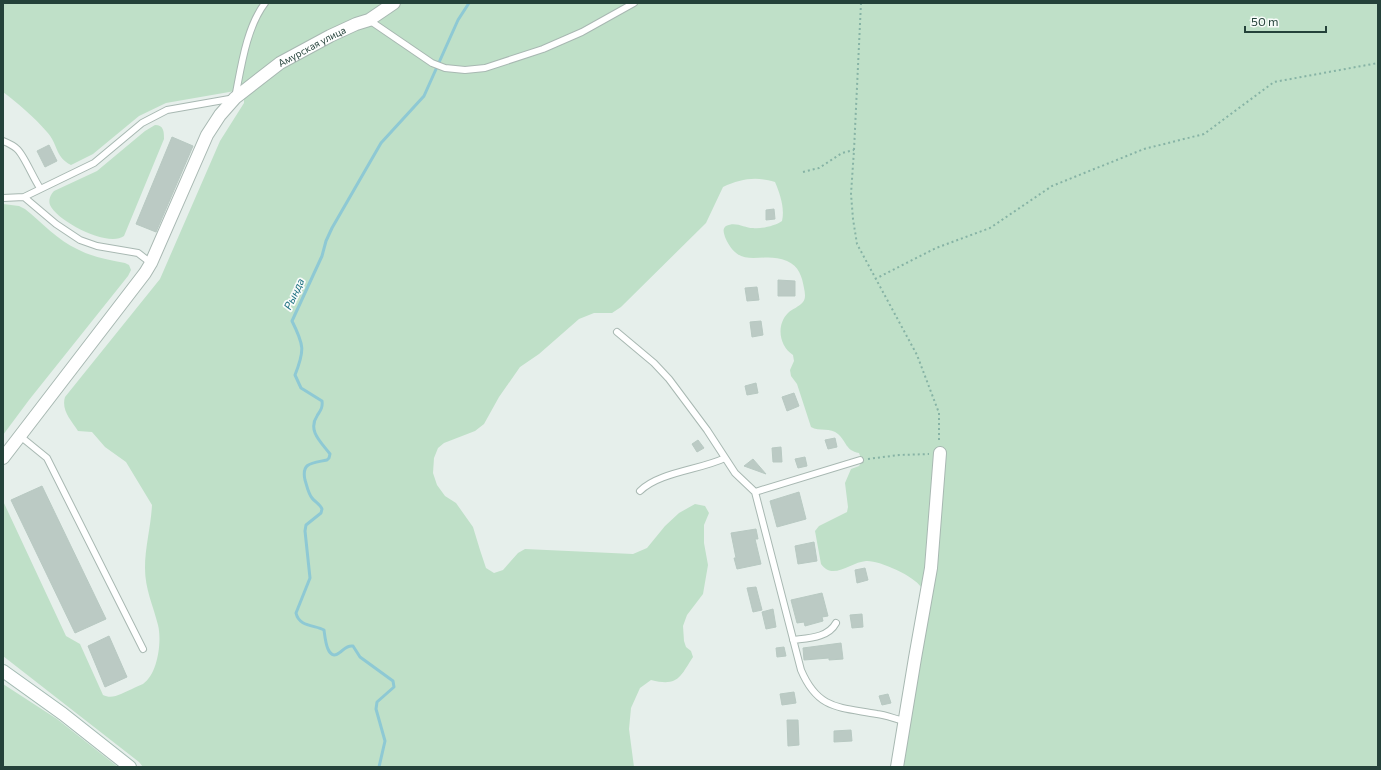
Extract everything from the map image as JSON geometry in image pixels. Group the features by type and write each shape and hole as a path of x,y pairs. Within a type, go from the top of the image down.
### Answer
{"street":[{"name":"Амурская улица","path":"3,458 145,273 151,263 207,135 220,115 235,98 280,63 337,33 369,20 394,3"},
{"path":"897,767 931,568 940,453"},
{"path":"3,671 63,714 130,767"}],"lane":[{"path":"3,198 24,197 94,163 142,123 167,110 235,98 245,46 261,9 266,3"},
{"path":"369,20 432,63 445,68 464,70 485,68 543,49 582,32 634,3"},
{"path":"3,141 20,151 40,188"},
{"path":"24,197 56,224 80,240 97,246 138,253 151,263"},
{"path":"617,332 669,379 707,430 735,473 755,492 800,670 805,680 820,698 826,703 838,708 879,714 904,721"},
{"path":"20,436 47,458 143,649"},
{"path":"640,491 646,485 653,482 694,468 709,465 725,458"},
{"path":"755,492 860,460"},
{"path":"793,640 828,633 833,629 836,623"}],"path":[{"path":"860,460 899,454 940,453 940,413 916,355 857,244 851,194 861,3"},
{"path":"876,279 936,248 990,228 1052,186 1144,149 1204,134 1274,82 1378,63"},
{"path":"803,172 819,168 842,153 854,150"}],"green space":[{"path":"3,3 1378,3 1378,767 903,767 927,599 921,587 911,578 879,563 872,561 860,562 837,571 826,569 821,564 815,531 819,526 847,512 848,507 845,483 851,469 859,466 862,461 859,453 851,450 835,432 811,427 797,384 791,376 790,370 794,361 793,355 788,351 782,341 781,329 784,318 788,313 801,304 805,299 803,284 799,272 791,263 777,258 752,258 737,254 731,248 725,237 724,228 733,224 750,228 760,228 772,226 782,221 782,206 775,182 761,179 748,179 723,187 706,223 621,307 612,313 594,313 579,319 539,354 520,367 499,397 484,424 475,431 444,443 438,448 434,458 433,473 437,485 445,496 456,503 473,527 486,568 494,573 503,570 518,553 525,549 633,554 647,548 665,526 679,513 695,504 705,506 709,513 704,525 704,543 708,565 703,594 687,615 683,626 684,641 693,657 677,679 667,682 651,680 640,688 631,708 629,729 634,767 143,767 139,762 3,656 3,501 66,636 80,644 103,695 110,697 118,695 143,684 152,673 158,657 159,648 158,625 145,576 146,552 152,505 126,462 105,447 92,432 78,431 67,415 64,402 65,397 160,279 220,141 244,103 244,98 235,91 166,103 139,116 93,154 71,165 59,154 51,137 42,126 3,92"},
{"path":"155,125 160,126 164,131 164,139 124,236 117,239 95,236 72,225 62,218 50,205 49,201 54,191 97,171 145,131"},
{"path":"3,204 19,206 25,209 70,246 95,256 125,263 129,265 131,270 128,276 3,435"},
{"path":"3,684 57,719 118,767 3,767"}],"building":[{"path":"172,137 193,146 156,232 136,224"},
{"path":"49,145 57,161 45,167 37,151"},
{"path":"774,209 775,219 766,220 766,210"},
{"path":"778,280 795,281 795,296 778,296"},
{"path":"757,287 759,300 747,301 745,288"},
{"path":"761,321 763,335 752,337 750,322"},
{"path":"756,383 758,393 747,395 745,386"},
{"path":"794,393 799,406 787,411 782,397"},
{"path":"835,438 837,447 828,449 825,440"},
{"path":"698,440 704,448 697,452 692,444"},
{"path":"781,447 782,462 773,462 772,448"},
{"path":"805,457 807,466 798,468 795,459"},
{"path":"753,459 766,474 744,466"},
{"path":"42,486 106,619 75,633 11,500"},
{"path":"799,492 806,519 777,527 770,501"},
{"path":"756,529 758,539 755,539 761,564 737,569 731,533"},
{"path":"814,542 817,561 798,564 795,546"},
{"path":"865,568 868,580 857,583 855,570"},
{"path":"756,587 762,610 753,612 747,588"},
{"path":"822,593 828,616 822,617 823,621 805,626 804,622 797,623 791,600"},
{"path":"773,609 776,627 766,629 762,612"},
{"path":"862,614 863,627 852,628 850,615"},
{"path":"109,636 127,677 105,687 88,646"},
{"path":"841,643 843,659 829,660 829,658 804,660 803,648"},
{"path":"784,647 786,656 777,657 776,648"},
{"path":"794,692 796,703 782,705 780,694"},
{"path":"888,694 891,703 882,705 879,696"},
{"path":"787,720 798,720 799,745 788,746"},
{"path":"851,730 852,741 834,742 834,731"}],"waterway":[{"name":"Рында","path":"379,767 385,741 376,709 377,702 394,687 393,681 360,657 353,646 347,647 335,655 329,652 324,630 300,621 296,613 310,578 305,531 306,525 321,513 322,509 312,498 304,474 309,464 327,460 330,454 317,436 314,427 314,421 322,408 322,401 301,388 295,375 302,353 302,348 299,336 292,321 322,256 326,241 332,228 381,143 424,96 458,20 469,3"}]}
